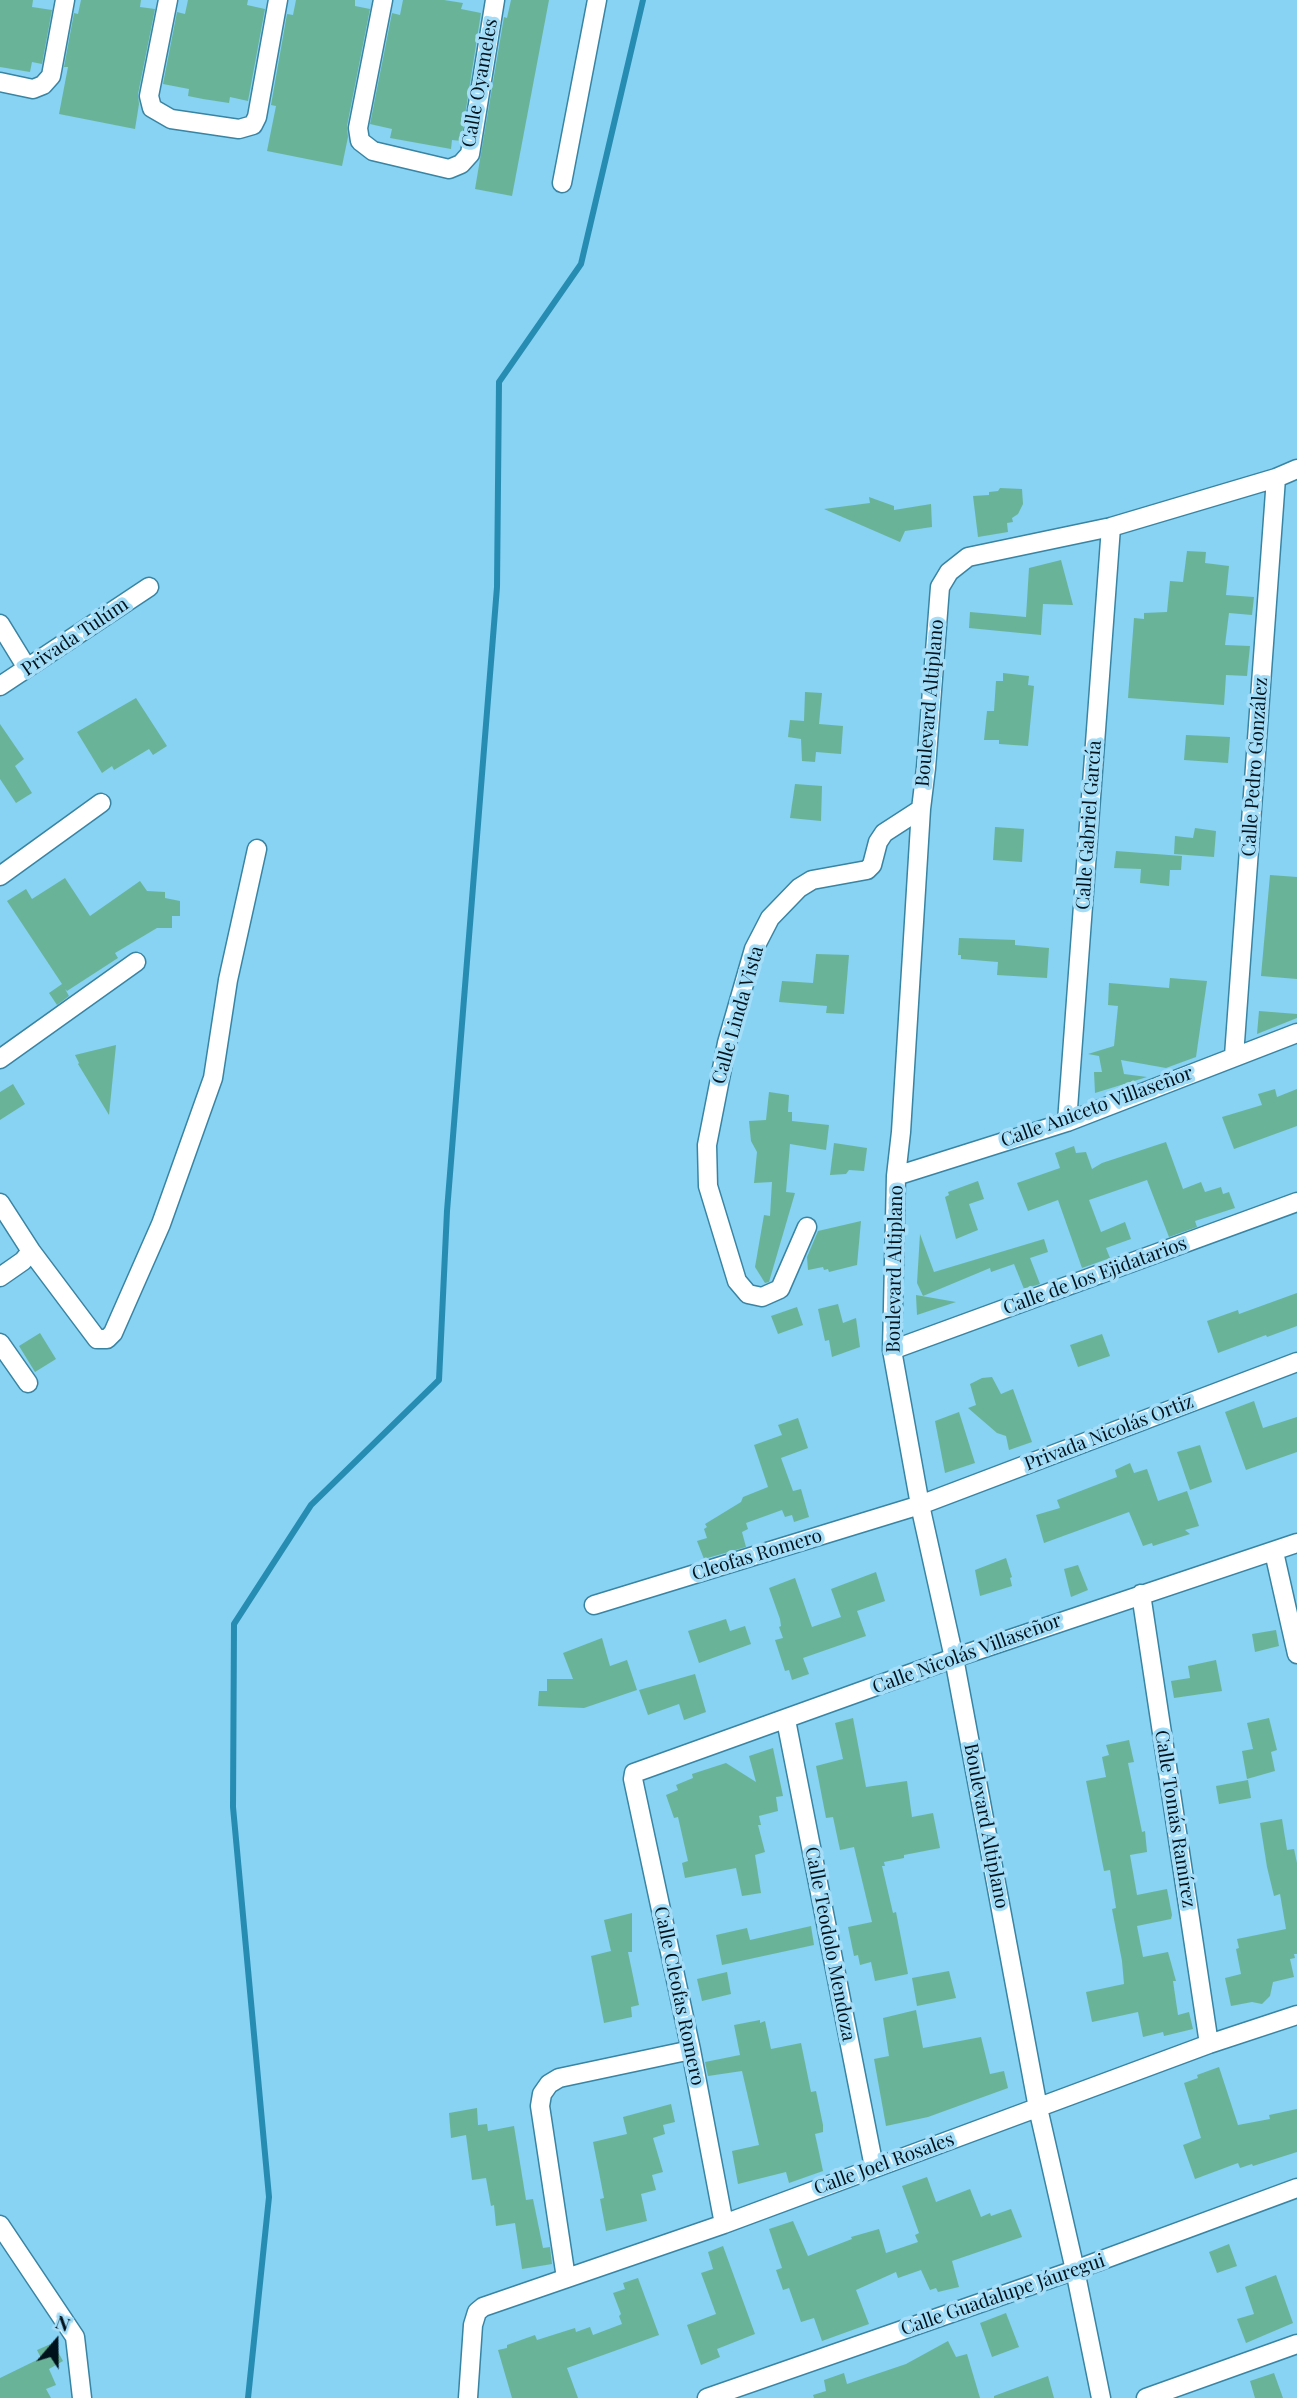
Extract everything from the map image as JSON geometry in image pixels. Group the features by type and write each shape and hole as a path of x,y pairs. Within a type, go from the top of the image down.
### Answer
{"street":[{"path":"0,82 33,89 43,85 51,76 65,0"},
{"path":"168,0 149,96 152,108 171,119 239,129 253,125 257,117 278,0"},
{"name":"Calle Oyameles","path":"383,0 358,128 359,141 373,151 449,169 461,164 470,154 495,0"},
{"path":"562,183 597,0"},
{"name":"Boulevard Altiplano","path":"1101,2398 1038,2108 954,1658 920,1505 892,1350 896,1176 921,809 940,587 949,572 968,558 1111,527 1276,478 1297,469"},
{"name":"Calle Pedro González","path":"1234,1056 1276,478"},
{"name":"Calle Gabriel García","path":"1067,1122 1111,527"},
{"name":"Privada Tulúm","path":"0,686 149,587"},
{"path":"0,624 27,668"},
{"path":"0,876 101,803"},
{"name":"Calle Linda Vista","path":"807,1227 780,1289 762,1297 748,1294 737,1281 708,1186 707,1145 727,1043 754,949 770,918 799,888 812,880 867,870 872,864 878,842 884,832 921,809"},
{"path":"0,1203 31,1251 97,1339 107,1339 113,1333 161,1224 213,1079 228,980 257,849"},
{"path":"0,1059 136,962"},
{"name":"Calle Aniceto Villaseñor","path":"896,1176 1067,1122 1297,1033"},
{"name":"Calle de los Ejidatarios","path":"892,1350 1297,1202"},
{"path":"0,1278 23,1261 31,1251"},
{"path":"0,1343 28,1383"},
{"name":"Privada Nicolás Ortiz","path":"920,1505 1297,1362"},
{"name":"Cleofas Romero","path":"594,1605 920,1505"},
{"name":"Calle Nicolás Villaseñor","path":"638,1771 954,1658 1297,1543"},
{"path":"1274,1552 1297,1654"},
{"name":"Calle Tomás Ramírez","path":"1140,1594 1209,2044"},
{"name":"Calle Teodolo Mendoza","path":"786,1720 874,2167"},
{"name":"Calle Cleofas Romero","path":"638,1771 634,1773 633,1779 691,2050 724,2224"},
{"name":"Calle Joel Rosales","path":"468,2398 474,2317 483,2307 724,2224 1209,2044 1297,2015"},
{"path":"566,2278 540,2106 541,2094 549,2084 559,2078 691,2050"},
{"name":"Calle Guadalupe Jáuregui","path":"707,2398 1075,2270 1297,2188"},
{"path":"0,2225 75,2337 82,2398"},
{"path":"1146,2398 1297,2344"}],"building":[{"path":"0,0 33,0 32,7 52,10 42,64 32,62 30,72 0,67"},
{"path":"81,0 141,0 140,7 155,9 138,94 135,129 59,114 74,13 78,14"},
{"path":"188,0 248,0 247,5 265,9 248,101 230,97 229,103 188,96 189,89 163,84 177,12 185,14"},
{"path":"296,0 355,0 355,6 370,9 347,126 348,137 342,166 267,151 276,106 271,105 287,14 293,15"},
{"path":"403,0 463,3 461,9 481,13 461,141 452,140 451,149 390,138 392,129 370,124 392,13 400,15"},
{"path":"511,0 549,0 512,196 475,189 504,17 507,18"},
{"path":"1000,488 1022,489 1023,504 1018,514 1012,518 1013,522 1007,523 1008,532 978,537 973,496 989,495 989,492 998,491"},
{"path":"869,497 894,506 894,510 931,504 932,527 905,531 900,542 824,509 870,503"},
{"path":"1187,551 1206,552 1205,563 1229,566 1226,595 1254,597 1252,615 1229,613 1225,645 1250,646 1247,676 1226,675 1224,705 1128,698 1134,618 1144,619 1144,613 1167,612 1170,581 1183,582"},
{"path":"1061,560 1073,605 1043,604 1041,635 969,628 970,612 1026,617 1029,568"},
{"path":"1003,673 1029,676 1028,685 1034,686 1028,746 984,740 987,711 994,711 996,681 1003,681"},
{"path":"805,692 822,693 819,724 843,726 841,754 816,752 815,762 802,761 801,739 788,737 790,720 804,721"},
{"path":"136,698 167,746 153,755 149,749 114,770 112,766 102,773 77,732"},
{"path":"0,724 24,759 15,766 32,793 16,803 0,779"},
{"path":"1186,735 1230,737 1228,763 1184,760"},
{"path":"795,784 822,786 821,821 790,818"},
{"path":"995,827 1024,829 1022,862 993,860"},
{"path":"1195,828 1216,831 1214,857 1174,854 1175,836 1193,838"},
{"path":"1116,851 1182,856 1181,870 1170,870 1169,886 1140,883 1141,869 1114,868"},
{"path":"1270,875 1297,877 1297,979 1261,976"},
{"path":"65,878 90,916 140,881 147,891 165,892 165,898 180,901 180,916 172,916 172,928 157,928 115,953 118,958 67,991 65,989 69,996 57,1005 49,993 62,984 7,901 26,889 32,899"},
{"path":"959,938 1015,940 1015,945 1049,948 1047,978 997,975 998,962 961,959 961,955 958,955"},
{"path":"816,954 849,955 844,1014 826,1013 827,1006 779,1002 782,981 813,983"},
{"path":"1170,978 1207,981 1196,1057 1166,1068 1121,1060 1124,1074 1147,1077 1095,1093 1094,1072 1102,1072 1099,1056 1088,1054 1114,1046 1118,1006 1108,1005 1109,983 1169,988"},
{"path":"1259,1011 1297,1014 1297,1018 1257,1034"},
{"path":"116,1045 109,1115 75,1055"},
{"path":"13,1084 25,1104 0,1120 0,1092"},
{"path":"1275,1089 1277,1097 1297,1089 1297,1126 1234,1149 1222,1117 1262,1105 1258,1094"},
{"path":"769,1092 789,1095 788,1112 792,1112 792,1121 829,1125 826,1150 790,1144 786,1192 795,1193 769,1282 765,1283 755,1267 764,1215 770,1216 772,1182 754,1183 757,1152 751,1141 749,1121 766,1120"},
{"path":"1166,1142 1183,1189 1201,1182 1205,1192 1221,1187 1223,1194 1229,1192 1235,1208 1195,1221 1197,1227 1169,1237 1147,1180 1089,1200 1101,1232 1125,1222 1131,1239 1106,1248 1110,1258 1082,1268 1058,1200 1028,1211 1017,1183 1060,1168 1055,1153 1074,1146 1076,1153 1086,1152 1092,1169 1102,1163"},
{"path":"834,1143 867,1148 864,1171 849,1170 846,1174 830,1175"},
{"path":"978,1181 984,1199 969,1204 978,1230 956,1239 945,1197 949,1195 948,1192"},
{"path":"861,1221 857,1265 829,1272 823,1267 808,1270 807,1257 818,1231"},
{"path":"920,1234 934,1272 1044,1239 1048,1252 1030,1258 1040,1284 1024,1289 1014,1264 991,1272 990,1268 923,1296 917,1283"},
{"path":"1297,1293 1297,1326 1218,1353 1207,1321 1238,1310 1239,1314"},
{"path":"916,1295 956,1302 917,1315"},
{"path":"838,1304 843,1323 856,1318 860,1347 832,1357 829,1340 825,1341 818,1309"},
{"path":"797,1307 803,1325 778,1334 771,1316"},
{"path":"40,1333 56,1359 35,1372 19,1346"},
{"path":"1102,1334 1110,1356 1078,1367 1070,1345"},
{"path":"992,1377 1001,1394 1013,1389 1032,1442 1009,1450 1006,1436 997,1433 968,1408 976,1405 970,1384"},
{"path":"1254,1401 1263,1428 1297,1417 1297,1452 1246,1470 1225,1412"},
{"path":"959,1412 975,1463 945,1473 935,1421"},
{"path":"798,1418 808,1448 781,1458 793,1491 801,1489 809,1517 794,1522 792,1515 785,1517 782,1510 746,1523 748,1529 742,1532 746,1547 704,1559 697,1541 707,1538 705,1524 741,1502 743,1497 768,1487 754,1445 782,1435 778,1425"},
{"path":"1200,1445 1212,1482 1190,1490 1177,1452"},
{"path":"1130,1463 1134,1473 1147,1469 1158,1501 1187,1491 1199,1526 1185,1530 1190,1534 1153,1546 1152,1543 1143,1546 1129,1512 1044,1543 1036,1515 1060,1508 1057,1500 1117,1477 1115,1470"},
{"path":"1006,1558 1012,1586 980,1596 975,1570"},
{"path":"1078,1565 1088,1590 1071,1597 1064,1569"},
{"path":"876,1572 885,1601 857,1611 866,1636 803,1658 809,1674 792,1680 789,1670 785,1671 775,1640 783,1638 779,1627 780,1619 769,1588 795,1578 812,1627 841,1617 831,1589"},
{"path":"726,1619 730,1631 745,1626 751,1644 699,1663 688,1631"},
{"path":"1276,1630 1279,1646 1255,1652 1252,1634"},
{"path":"602,1638 610,1666 627,1660 637,1690 584,1708 538,1706 539,1691 547,1691 547,1679 573,1679 563,1653"},
{"path":"1216,1660 1222,1691 1174,1698 1171,1681 1190,1678 1188,1666"},
{"path":"695,1674 706,1712 684,1720 679,1704 648,1715 639,1690"},
{"path":"853,1718 866,1787 907,1781 912,1817 933,1813 940,1848 904,1855 904,1858 884,1862 885,1866 882,1866 893,1913 896,1912 908,1974 875,1981 871,1962 860,1965 858,1955 854,1956 848,1927 872,1922 854,1847 840,1850 833,1817 826,1818 816,1766 843,1759 835,1723"},
{"path":"1269,1718 1277,1750 1271,1752 1275,1771 1247,1779 1242,1751 1253,1749 1247,1723"},
{"path":"1129,1740 1134,1762 1128,1763 1142,1832 1145,1831 1147,1852 1130,1855 1137,1895 1167,1889 1172,1915 1171,1919 1137,1926 1143,1957 1168,1952 1176,1981 1173,1981 1178,2015 1189,2012 1193,2029 1164,2036 1163,2032 1143,2037 1138,2012 1092,2022 1086,1992 1124,1984 1112,1909 1116,1908 1110,1870 1104,1871 1086,1781 1106,1777 1102,1757 1109,1755 1106,1745"},
{"path":"773,1748 783,1796 776,1797 778,1811 759,1816 761,1825 758,1825 765,1852 755,1855 761,1893 742,1896 736,1868 685,1878 682,1863 688,1861 678,1817 674,1818 666,1795 678,1790 676,1785 693,1778 692,1774 726,1763 756,1782 749,1756"},
{"path":"1248,1780 1251,1798 1219,1804 1216,1786"},
{"path":"1282,1819 1287,1850 1294,1849 1297,1863 1297,1954 1290,1959 1294,1977 1273,1982 1270,1996 1262,2004 1252,2002 1231,2006 1225,1978 1241,1974 1236,1949 1239,1948 1237,1939 1286,1929 1280,1894 1274,1896 1260,1823"},
{"path":"632,1913 632,1952 628,1952 639,2005 631,2007 632,2017 604,2023 591,1956 611,1951 604,1920"},
{"path":"811,1926 814,1945 722,1965 716,1935 747,1928 750,1940"},
{"path":"949,1971 956,1998 917,2006 912,1978"},
{"path":"727,1972 731,1994 702,2001 697,1979"},
{"path":"916,2010 923,2048 981,2037 990,2074 1004,2071 1008,2088 928,2117 886,2126 874,2059 889,2056 883,2018"},
{"path":"760,2020 760,2023 765,2021 771,2049 801,2043 811,2092 816,2091 823,2125 823,2132 815,2134 823,2171 789,2183 786,2172 738,2184 732,2151 759,2145 742,2071 708,2076 705,2062 740,2055 734,2025"},
{"path":"1219,2067 1238,2125 1270,2119 1269,2115 1297,2109 1297,2152 1253,2166 1252,2164 1240,2168 1238,2163 1195,2179 1183,2145 1201,2138 1184,2083"},
{"path":"671,2104 675,2122 663,2125 665,2134 653,2138 663,2172 652,2175 656,2190 641,2194 647,2221 606,2231 600,2199 604,2198 593,2142 627,2134 623,2117"},
{"path":"477,2108 478,2125 487,2124 488,2131 514,2126 526,2200 533,2199 543,2248 550,2247 552,2264 522,2269 515,2223 496,2226 494,2205 491,2206 486,2178 472,2180 466,2135 451,2138 449,2113"},
{"path":"927,2177 936,2202 970,2189 981,2217 1011,2209 1022,2237 952,2261 959,2287 938,2292 936,2288 930,2290 921,2270 898,2278 896,2272 856,2290 869,2324 822,2341 814,2318 801,2322 789,2288 783,2290 776,2270 782,2268 769,2229 793,2221 808,2256 852,2239 851,2237 879,2229 886,2253 918,2242 915,2235 919,2233 902,2186"},
{"path":"1229,2244 1237,2266 1217,2273 1209,2252"},
{"path":"723,2246 755,2334 717,2349 720,2357 701,2365 687,2325 716,2314 701,2273 713,2269 708,2252"},
{"path":"1276,2275 1293,2323 1246,2343 1237,2319 1254,2314 1245,2287"},
{"path":"638,2278 659,2335 567,2368 578,2398 512,2398 498,2350 535,2335 537,2340 575,2328 576,2332 590,2327 593,2335 622,2324 613,2293 625,2289 623,2283"},
{"path":"1006,2313 1019,2347 992,2357 980,2323"},
{"path":"948,2341 956,2357 967,2354 980,2398 814,2398 813,2395 826,2391 824,2380 844,2373 847,2384 906,2364"},
{"path":"53,2343 63,2361 49,2369 56,2385 46,2389 51,2398 0,2398 0,2378 41,2358 37,2350"},
{"path":"1274,2373 1283,2398 1255,2398 1250,2381"},
{"path":"1048,2376 1054,2398 994,2398 994,2396"}],"waterway":[{"path":"248,2398 269,2197 233,1807 234,1624 311,1505 439,1380 447,1211 497,587 499,382 581,264 643,0"}]}
